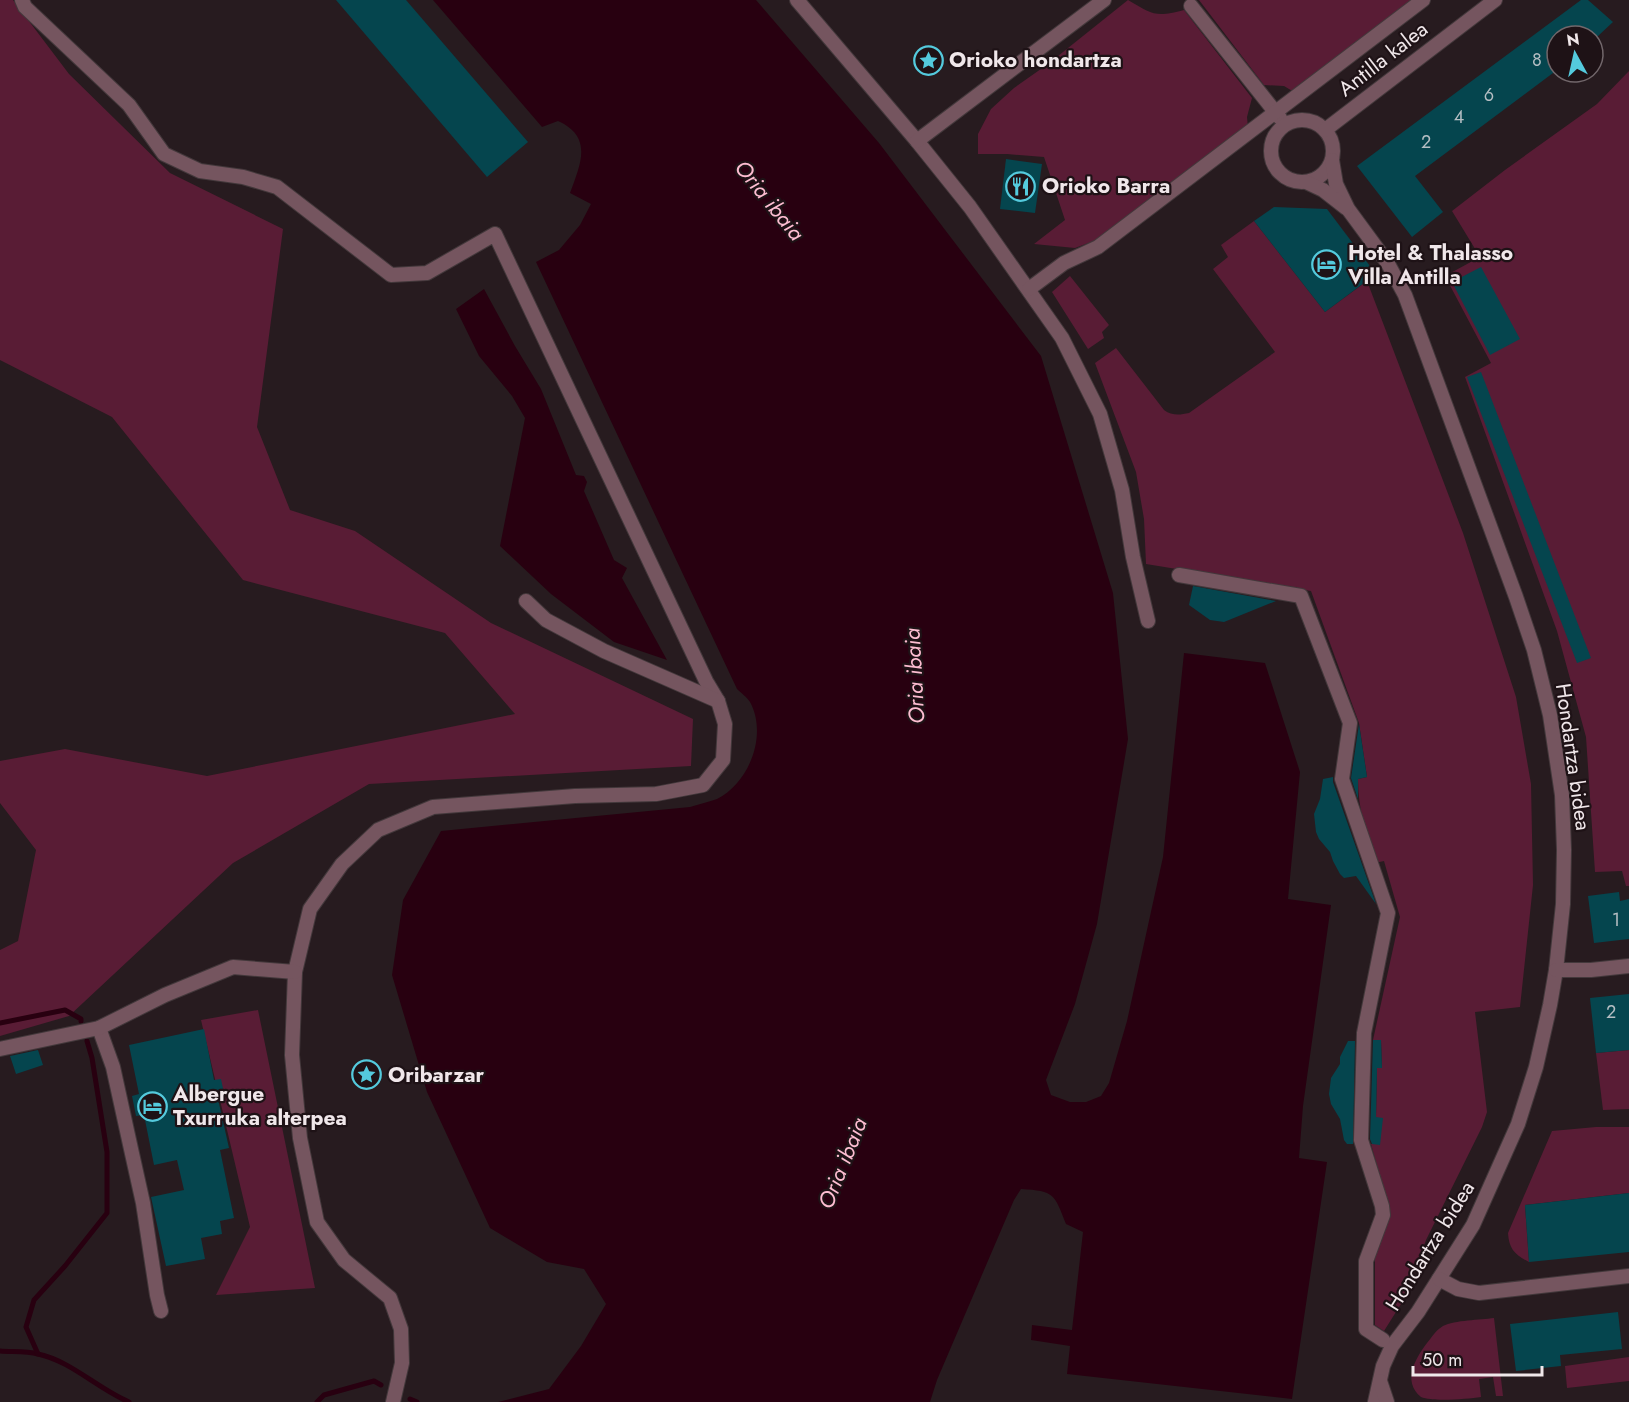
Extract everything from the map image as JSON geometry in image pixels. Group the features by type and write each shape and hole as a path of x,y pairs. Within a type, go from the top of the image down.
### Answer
{"street":[{"path":"22,0 25,7 129,105 164,154 200,171 243,177 277,187 391,274 427,273 495,234 706,681 718,701 724,724 723,760 703,785 656,794 575,796 434,807 378,830 342,864 310,909 295,972 292,1055 300,1138 317,1222 344,1260 390,1298 401,1329 402,1363 393,1402"},
{"path":"797,0 970,207 1062,338 1100,414 1122,490 1133,557 1148,621"},
{"path":"917,141 1104,0"},
{"path":"1029,289 1064,264 1098,247 1423,0"},
{"name":"Antilla kalea","path":"1325,130 1495,0"},
{"path":"1191,6 1284,125"},
{"path":"1295,120 1306,120 1317,123 1325,130 1331,139 1336,184 1348,209 1323,190 1285,178 1276,170 1271,161 1270,151 1272,141 1284,125 1295,120"},
{"path":"1306,183 1322,175 1332,160"},
{"name":"Hondartza bidea","path":"1348,209 1387,262 1405,295 1534,650 1550,715 1562,795 1564,850 1563,904 1557,970 1536,1067 1518,1124 1473,1225 1418,1312 1392,1346 1383,1366 1375,1402"},
{"path":"1179,575 1301,596 1350,723 1342,778 1388,913 1364,1033 1361,1140 1383,1215 1366,1261 1366,1329 1383,1340"},
{"path":"526,601 546,620 604,651 718,701"},
{"path":"1557,970 1591,970 1629,966"},
{"path":"0,1050 99,1028 165,995 234,968 295,972"},
{"path":"99,1028 113,1066 143,1203 161,1311"},
{"path":"1439,1279 1458,1289 1479,1293 1629,1276"},
{"path":"1380,1381 1387,1402"}],"shaded area":[{"path":"0,0 13,0 69,74 170,173 283,229 257,427 290,510 355,531 491,623 693,719 691,766 369,784 233,863 69,1016 0,1036 0,950 18,941 36,850 0,803 0,761 65,749 207,776 515,714 445,633 243,580 112,417 0,360"},
{"path":"1128,0 1154,13 1166,14 1184,10 1252,98 1247,117 1248,128 1110,235 1075,248 1034,244 1065,220 1044,157 978,154 978,134 991,109 1014,88"},
{"path":"1199,0 1417,0 1294,92 1284,86 1264,85"},
{"path":"1629,71 1629,886 1626,886 1622,871 1595,872 1586,737 1557,631 1465,377 1491,363 1445,276 1480,257 1452,211 1597,104"},
{"path":"1254,221 1325,312 1367,281 1463,533 1516,697 1531,784 1533,885 1520,1007 1475,1012 1487,1112 1482,1127 1426,1240 1406,1296 1384,1331 1375,1325 1375,1251 1390,1213 1371,1144 1380,1144 1376,1117 1377,1068 1382,1067 1381,1041 1373,1040 1400,917 1384,861 1375,863 1363,821 1358,779 1367,777 1359,723 1311,591 1146,564 1144,519 1136,472 1095,363 1116,348 1164,410 1179,415 1189,413 1275,352 1213,269 1228,257 1221,245"},
{"path":"1070,276 1109,325 1102,332 1104,338 1088,349 1052,292"},
{"path":"258,1010 315,1288 216,1295 250,1227 201,1020"},
{"path":"1629,1050 1629,1109 1603,1110 1596,1053"},
{"path":"1629,1127 1629,1193 1525,1205 1529,1262 1514,1251 1508,1233 1552,1131"},
{"path":"1494,1318 1503,1396 1496,1396 1493,1377 1479,1379 1481,1397 1426,1399 1415,1391 1411,1377 1412,1370 1418,1356 1436,1332 1443,1326 1454,1322"},
{"path":"1629,1357 1629,1381 1567,1388 1565,1366"}],"water":[{"name":"Oria ibaia","path":"433,0 756,0 879,143 1041,356 1113,593 1128,739 1097,924 1075,1004 1046,1080 1051,1095 1070,1102 1086,1102 1101,1096 1109,1083 1127,1021 1163,857 1184,653 1265,663 1300,772 1288,899 1331,905 1303,1106 1299,1158 1327,1162 1292,1399 1067,1374 1070,1346 1031,1340 1032,1325 1072,1330 1083,1232 1066,1224 1052,1196 1041,1191 1021,1189 1014,1200 937,1380 930,1402 498,1402 549,1389 581,1346 606,1304 584,1269 547,1262 490,1228 427,1092 392,975 403,900 441,831 690,807 717,799 738,782 746,770 756,743 757,729 750,702 737,689 536,262 559,250 580,225 591,204 570,193 580,161 580,143 569,127 558,121 542,127"},
{"path":"484,289 541,389 576,475 584,476 587,482 584,491 614,560 627,568 622,578 667,660 614,642 551,594 500,546 525,418 512,396 479,356 456,309"}],"building":[{"path":"336,0 406,0 528,142 487,177"},
{"path":"1581,0 1588,0 1613,22 1605,29 1605,24 1549,24"},
{"path":"1545,27 1545,79 1415,176 1443,212 1412,237 1357,166"},
{"name":"Orioko Barra","path":"1006,159 1042,164 1035,213 1000,209"},
{"name":"Hotel & Thalasso Villa Antilla","path":"1274,207 1327,209 1376,274 1325,312 1254,221"},
{"path":"1481,267 1520,339 1490,355 1452,282"},
{"path":"1481,372 1591,658 1577,663 1467,377"},
{"path":"1193,586 1276,601 1224,622 1210,620 1189,605"},
{"path":"1359,724 1367,777 1358,779 1358,799 1351,778"},
{"path":"1333,777 1376,904 1356,876 1344,878 1340,874 1330,852 1316,832 1314,814 1320,799 1323,779"},
{"path":"1619,892 1620,901 1629,899 1629,939 1594,943 1588,896"},
{"path":"1629,994 1629,1050 1596,1053 1590,998"},
{"path":"204,1029 214,1080 221,1079 225,1098 218,1099 229,1148 220,1150 234,1218 220,1221 222,1234 201,1238 205,1259 166,1266 151,1197 184,1190 177,1160 154,1165 144,1115 136,1116 132,1096 139,1094 129,1045"},
{"path":"1373,1040 1381,1040 1382,1068 1377,1068 1376,1117 1383,1118 1380,1145 1372,1144 1370,1139"},
{"path":"1348,1041 1355,1041 1353,1144 1347,1144 1344,1140 1340,1119 1331,1104 1329,1094 1331,1078 1340,1064 1340,1057"},
{"path":"38,1050 43,1065 16,1074 10,1056"},
{"path":"1629,1193 1629,1252 1529,1262 1525,1205"},
{"path":"1618,1312 1622,1349 1560,1355 1561,1366 1516,1371 1510,1324"}],"waterway":[{"path":"0,1023 65,1010 81,1021"},
{"path":"38,1354 26,1327 34,1300 65,1266 107,1213 107,1152 92,1058 87,1041"},
{"path":"0,1351 29,1352 50,1358 129,1402"},
{"path":"317,1402 324,1395 374,1381 381,1385"},
{"path":"410,1399 417,1402"}],"place":[{"name":"Orioko hondartza","path":"928,60"},
{"name":"Orioko Barra","path":"1021,186"},
{"name":"Hotel & Thalasso Villa Antilla","path":"1327,265"},
{"name":"Oribarzar","path":"367,1075"},
{"name":"Albergue Txurruka alterpea","path":"152,1106"}]}
